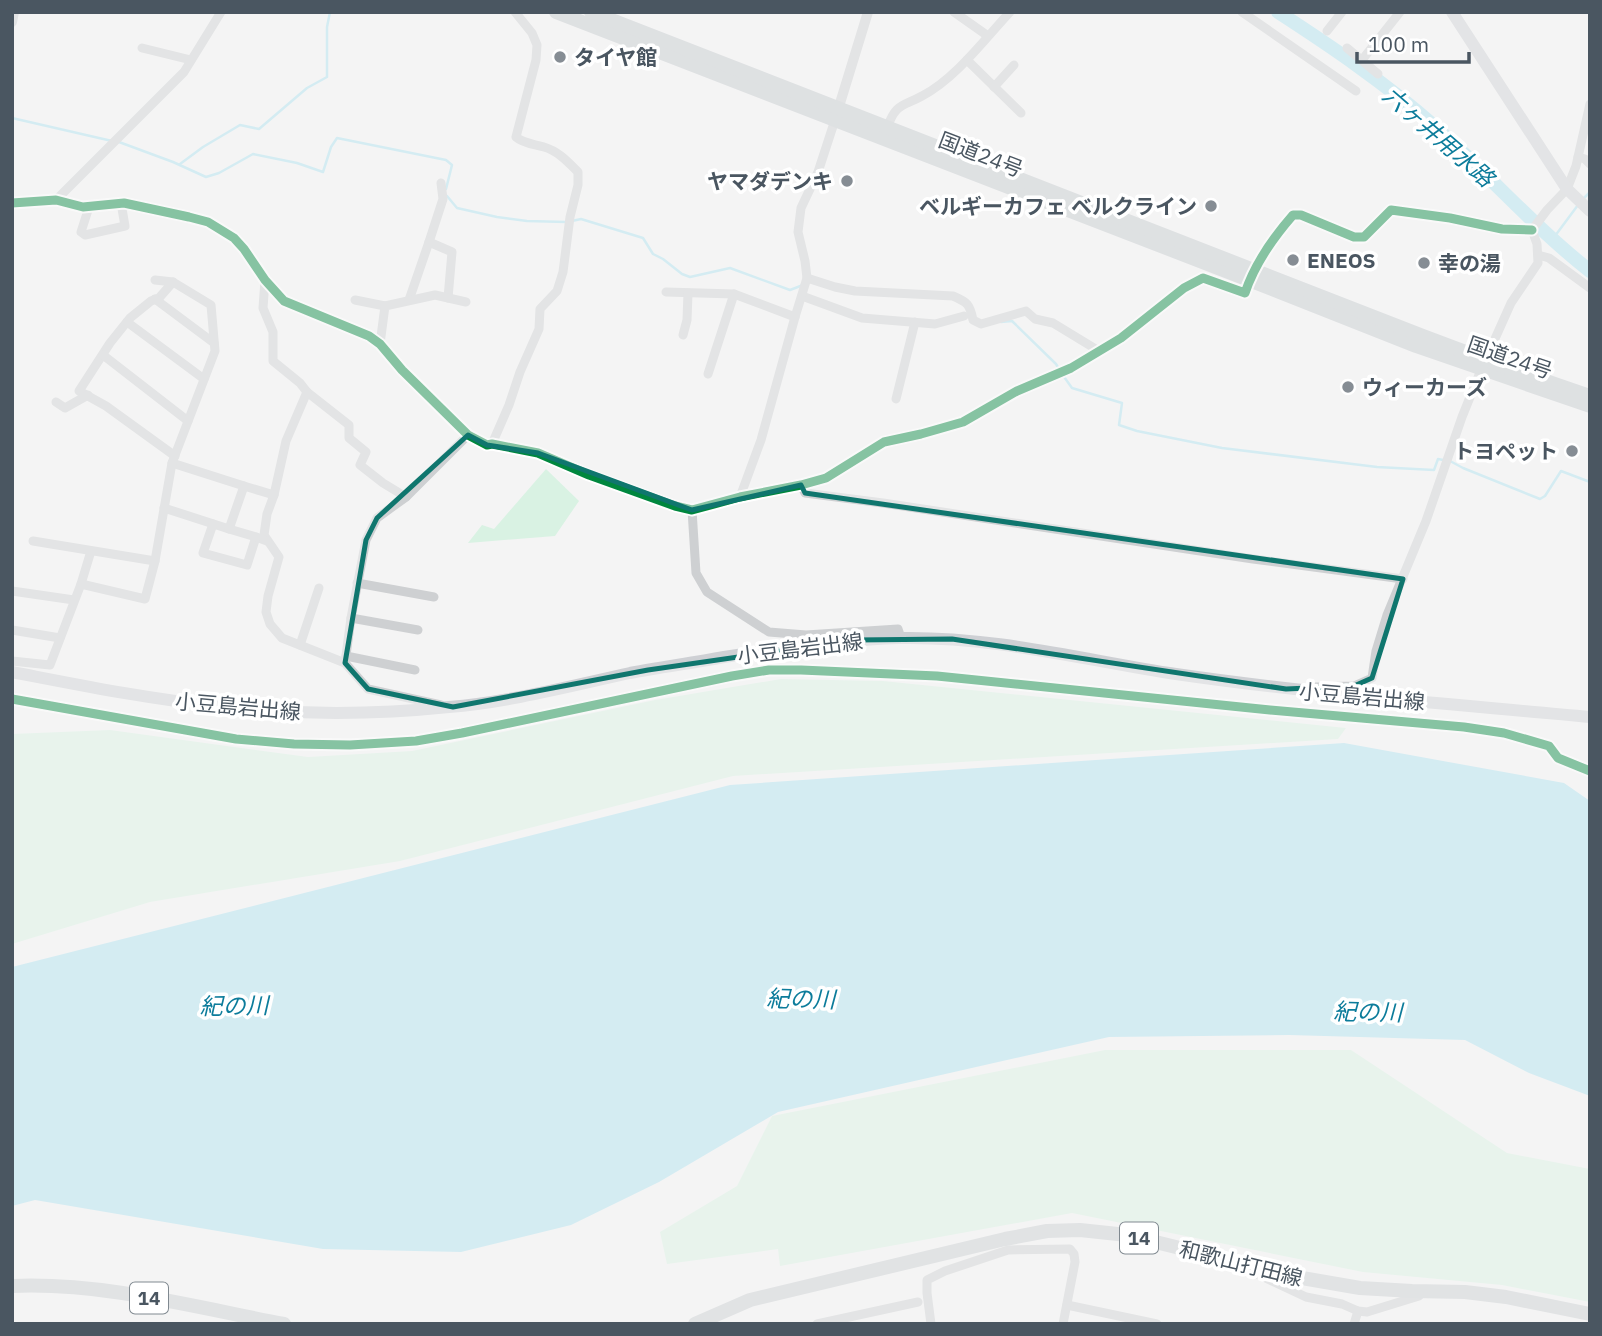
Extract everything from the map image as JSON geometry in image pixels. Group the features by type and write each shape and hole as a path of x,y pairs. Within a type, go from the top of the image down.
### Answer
{"highway":[{"name":"国道24号","path":"556,12 837,115 1252,275"},
{"name":"国道24号","path":"591,12 837,115 887,128 1252,275 1416,346 1590,396"},
{"name":"国道24号","path":"1483,365 1590,406"}],"main road":[{"path":"1452,12 1567,189 1590,211"},
{"name":"小豆島岩出線","path":"12,672 119,692 218,706 283,712 366,713 453,707 777,649 855,640 952,639 1031,648 1171,673 1286,689 1590,716"},
{"name":"和歌山打田線","path":"695,1324 750,1300 1007,1244 1047,1231 1080,1230 1127,1235 1301,1278 1360,1288 1465,1292 1506,1297 1590,1314"},
{"name":"14","path":"12,1286 82,1287 284,1324"}],"street":[{"path":"12,22 15,12"},
{"path":"56,200 184,72 221,12"},
{"path":"492,444 539,329 540,309 557,291 563,272 570,217 578,185 578,172 563,157 548,148 520,141 516,137 536,60 537,46 532,33 515,12"},
{"path":"740,497 761,440 807,278 798,232 801,208 818,172 868,12"},
{"path":"954,12 988,36"},
{"path":"887,128 899,106 924,96 947,78 1010,12"},
{"path":"1242,12 1356,91"},
{"path":"1327,31 1342,12"},
{"path":"1362,60 1400,12"},
{"path":"142,48 191,60"},
{"path":"1347,48 1378,74"},
{"path":"967,60 1021,113"},
{"path":"994,87 1013,65"},
{"path":"1532,230 1567,189 1578,157 1590,104"},
{"path":"1578,157 1586,159 1590,164"},
{"path":"410,300 443,199 441,183"},
{"path":"12,203 56,200 89,207 121,203 208,222 234,238 244,248 265,280 284,301 380,344 402,370 468,435 487,445 538,453 589,475 692,510 826,478 884,442 963,422 1017,391 1072,368 1121,338 1184,288 1203,278 1245,293 1252,275 1275,236 1293,215 1301,215 1354,237 1364,237 1391,210 1502,229 1532,230"},
{"path":"89,207 80,232 85,235 125,226 121,203"},
{"path":"1286,689 1354,685 1372,678 1376,651 1387,615 1426,521 1462,417 1511,303 1538,264 1537,244 1532,230"},
{"path":"429,242 452,252 448,298"},
{"path":"1538,255 1549,258 1590,288"},
{"path":"807,278 855,291 953,296 965,301 974,320 981,324 1026,312 1035,319 1053,323 1099,351"},
{"path":"81,584 145,599 174,460 215,351 211,306 173,282 155,280"},
{"path":"265,280 263,308 273,332 273,361 349,425 349,438 366,452 360,465 383,484 406,497"},
{"path":"173,282 159,298 151,301 127,322 79,391 106,406 174,460 274,495"},
{"path":"666,292 734,294 795,317"},
{"path":"683,335 687,320 688,293"},
{"path":"708,374 734,294"},
{"path":"355,300 385,306 435,295 466,302"},
{"path":"802,296 862,318 935,324 964,316"},
{"path":"155,299 214,343"},
{"path":"380,344 385,306"},
{"path":"127,322 204,379"},
{"path":"896,399 915,322"},
{"path":"103,355 188,421"},
{"path":"307,392 286,441 267,514 264,535 279,557 265,612 270,624 282,638 300,645 346,659 415,670"},
{"path":"56,402 65,408 88,395"},
{"path":"453,707 368,689 346,659 366,540 377,518 406,497 468,435"},
{"path":"802,485 805,493 1403,579"},
{"path":"229,529 244,486"},
{"path":"164,508 267,541"},
{"path":"692,510 696,573 707,592 769,632 806,635 898,629 901,638"},
{"path":"213,524 203,553 247,565 256,537"},
{"path":"33,541 155,561"},
{"path":"12,661 50,666 91,551"},
{"path":"357,583 435,597"},
{"path":"300,645 319,588"},
{"path":"12,591 74,600"},
{"path":"351,618 418,630"},
{"path":"12,630 60,638"},
{"path":"931,1324 928,1280 1007,1244 1070,1249 1074,1254 1075,1262 1063,1324"},
{"path":"1254,1266 1255,1273 1306,1297 1342,1304 1358,1311 1367,1312 1419,1296 1422,1292"},
{"path":"817,1324 918,1302"},
{"path":"1067,1305 1157,1324"},
{"path":"1354,1324 1358,1311"},
{"path":"875,1312 878,1324"}],"highlighted area":[{"path":"468,435 487,445 538,453 692,510 801,485 805,493 1403,579 1372,678 1354,686 1286,689 952,639 855,640 648,670 453,707 368,689 345,663 366,540 377,518"}],"green space":[{"path":"546,469 579,501 555,536 468,543 482,525 494,529"},
{"path":"781,679 883,681 1346,728 1338,739 733,776 400,861 150,902 12,944 12,734 110,730 308,757 412,751 655,700"},
{"path":"1105,1050 1351,1050 1507,1153 1590,1169 1590,1302 1502,1285 1363,1272 1072,1213 780,1266 778,1249 667,1264 660,1232 737,1186 772,1116"}],"water":[{"name":"紀の川","path":"1344,743 1564,783 1590,801 1590,1096 1529,1073 1465,1040 1289,1035 1109,1037 778,1112 659,1182 571,1225 461,1252 323,1249 35,1200 12,1206 12,967 730,785"}],"waterway":[{"path":"180,164 240,125 259,129 307,88 327,77 327,27 330,12"},
{"name":"六ヶ井用水路","path":"1278,12 1397,95 1454,144 1549,236 1590,271"},
{"path":"12,118 112,141"},
{"path":"119,142 206,177 219,173 253,154 297,163 323,172 331,147 337,138 446,160 452,165 446,189"},
{"path":"1583,199 1590,192"},
{"path":"447,196 457,208 497,217 566,222"},
{"path":"1552,240 1578,205"},
{"path":"572,221 581,219 643,238 653,254 690,277 730,268 790,290 803,285"},
{"path":"1001,322 1012,321 1059,369"},
{"path":"1062,374 1072,388 1122,403 1119,425 1137,431 1222,448 1377,467 1434,470 1438,459 1443,460"},
{"path":"1450,461 1540,499 1545,496 1561,471 1590,482"}],"cycle path":[{"path":"12,203 56,200 83,207 124,203 208,222 234,238 284,301 369,336 380,344 402,370 468,435 487,445 538,453 589,475 692,510 826,478 884,442 963,422 1017,391 1071,368 1121,338 1184,288 1203,278 1245,293 1265,252 1293,215 1301,215 1354,237 1364,237 1391,210 1502,229 1532,230"},
{"path":"12,699 236,739 350,745 416,741 462,733 769,670 937,676 1464,727 1504,733 1549,746 1558,758 1590,771"}],"place":[{"name":"タイヤ館","path":"560,57"},
{"name":"ヤマダデンキ","path":"847,181"},
{"name":"ベルギーカフェ ベルクライン","path":"1211,206"},
{"name":"ENEOS","path":"1293,260"},
{"name":"幸の湯","path":"1424,263"},
{"name":"ウィーカーズ","path":"1348,387"},
{"name":"トヨペット","path":"1572,451"}]}
